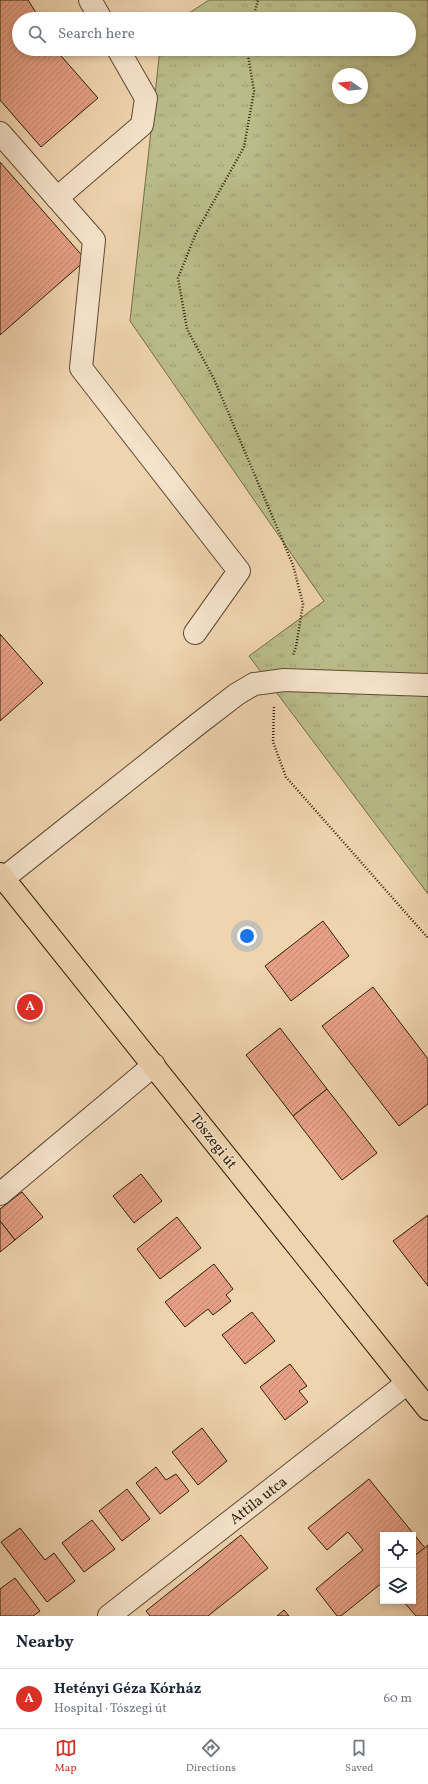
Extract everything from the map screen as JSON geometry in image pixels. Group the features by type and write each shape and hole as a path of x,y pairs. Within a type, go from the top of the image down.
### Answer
{"main road":[{"name":"Tószegi út","path":"2,876 406,1384 428,1409"}],"street":[{"path":"90,0 97,12"},
{"path":"57,198 142,125 146,98 122,56"},
{"path":"0,133 94,240 81,368 239,571 195,633"},
{"path":"2,876 237,694 254,684 284,680 428,685"},
{"path":"0,1194 154,1066"},
{"name":"Attila utca","path":"109,1616 406,1384"}],"path":[{"path":"255,12 258,0"},
{"path":"248,56 254,91 244,147 196,233 178,278 187,329 214,379 293,565 303,604 296,647 274,707 273,742 286,776 428,938"}],"green space":[{"path":"209,0 428,0 428,894 249,656 324,601 130,321 159,56 416,56 416,12 191,12"}],"building":[{"path":"0,0 28,0 36,12 12,12 12,56 61,56 98,98 41,147 0,100"},
{"path":"0,162 86,260 0,335"},
{"path":"0,634 43,683 0,721"},
{"path":"323,921 349,956 291,1001 265,966"},
{"path":"373,987 428,1059 428,1104 399,1126 322,1026"},
{"path":"280,1028 327,1089 293,1116 246,1055"},
{"path":"327,1089 377,1153 342,1180 293,1116"},
{"path":"141,1174 162,1201 134,1223 113,1196"},
{"path":"22,1192 43,1217 15,1240 0,1221 0,1209"},
{"path":"428,1215 428,1286 393,1241"},
{"path":"177,1217 201,1248 160,1279 137,1249"},
{"path":"0,1221 15,1240 0,1252"},
{"path":"214,1264 233,1289 226,1295 231,1301 213,1315 208,1309 185,1327 165,1302"},
{"path":"252,1312 275,1341 245,1364 222,1335"},
{"path":"290,1364 307,1386 299,1391 308,1402 285,1420 260,1387"},
{"path":"202,1428 227,1461 198,1485 172,1452"},
{"path":"156,1467 166,1480 176,1474 189,1491 160,1514 136,1483"},
{"path":"369,1479 412,1532 380,1532 380,1584 341,1616 337,1616 316,1589 363,1550 348,1532 327,1550 308,1528"},
{"path":"127,1489 150,1519 122,1541 99,1511"},
{"path":"92,1520 115,1549 84,1572 62,1543"},
{"path":"20,1528 45,1560 54,1553 75,1581 47,1602 1,1542"},
{"path":"241,1535 268,1568 208,1616 150,1616 146,1611"},
{"path":"416,1537 425,1548 416,1555"},
{"path":"428,1545 428,1616 416,1616 406,1604 416,1604 416,1555"},
{"path":"15,1578 40,1611 33,1616 0,1616 0,1589"},
{"path":"284,1610 289,1616 277,1616"}],"place":[{"name":"Hetényi Géza Kórház","path":"30,1007"}]}
